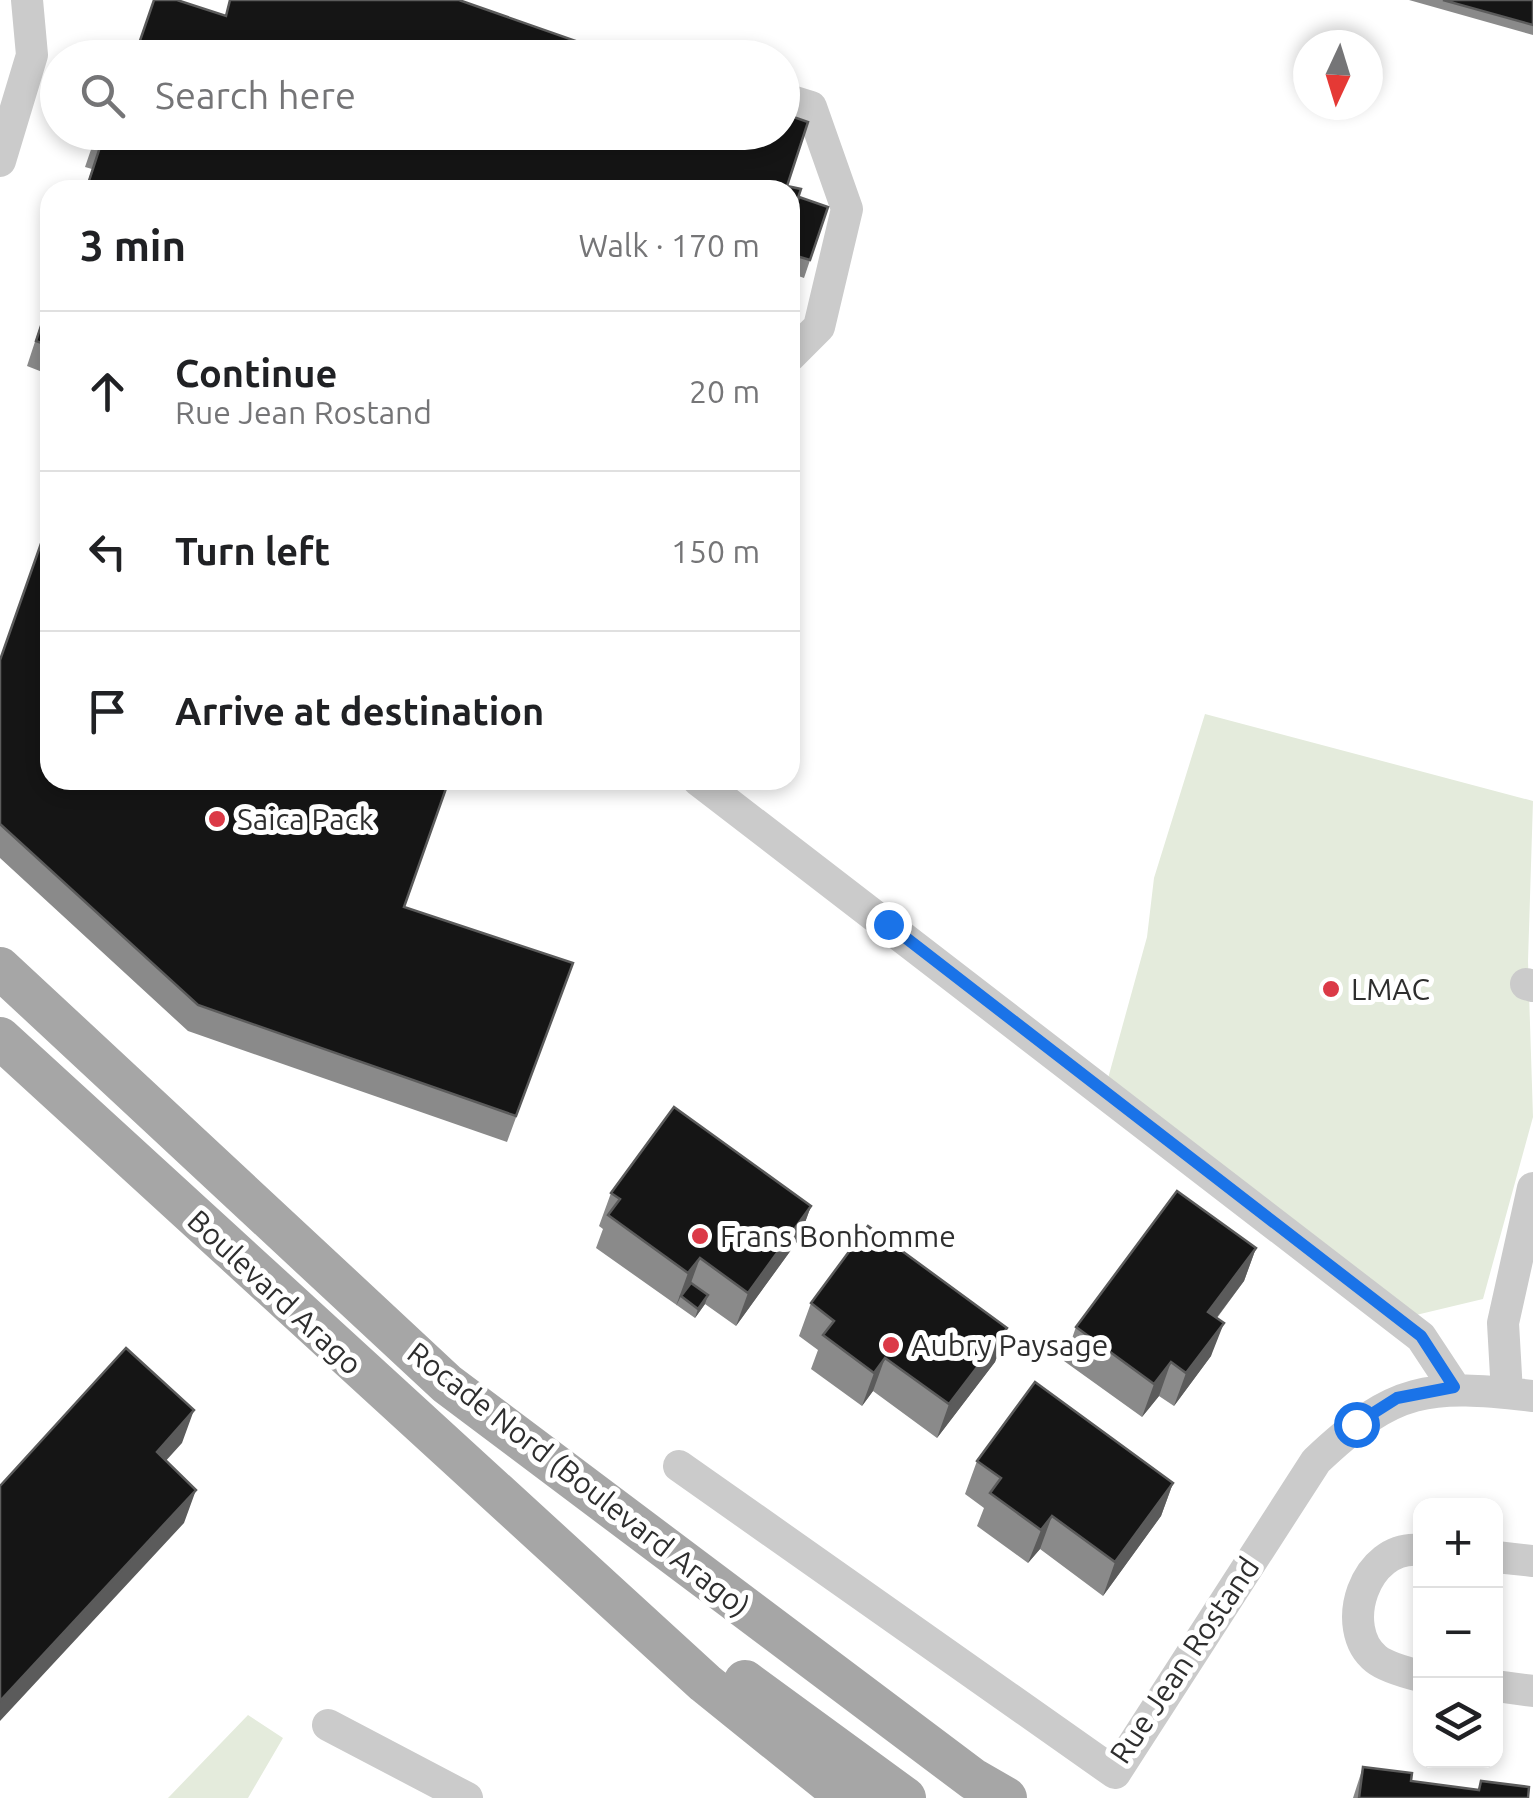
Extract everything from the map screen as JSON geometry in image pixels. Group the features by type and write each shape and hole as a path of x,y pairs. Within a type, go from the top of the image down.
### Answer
{"main road":[{"name":"Rocade Nord (Boulevard Arago)","path":"0,968 447,1384 973,1779 1006,1798"},
{"name":"Boulevard Arago","path":"0,1038 394,1402 555,1542"},
{"path":"555,1542 705,1683 848,1798"},
{"path":"555,1542 906,1798"}],"street":[{"path":"0,160 32,56 27,0"},
{"path":"800,109 847,209 819,327 800,346"},
{"path":"711,790 1421,1336 1454,1387"},
{"path":"1520,1394 1502,1323 1533,1188"},
{"name":"Rue Jean Rostand","path":"680,1466 1115,1772 1316,1461 1356,1424 1397,1398 1454,1387 1520,1394"},
{"path":"1413,1549 1405,1548 1376,1564 1360,1592 1361,1637 1375,1658 1413,1673"},
{"path":"1503,1558 1533,1561"},
{"path":"1503,1687 1533,1691"},
{"path":"328,1725 467,1798"}],"green space":[{"name":"LMAC","path":"1205,714 1533,801 1528,961 1533,1117 1483,1299 1416,1315 1107,1082 1147,937 1154,878"},
{"path":"248,1715 283,1738 248,1798 168,1798"}],"building":[{"path":"154,0 177,0 226,16 230,0 459,0 573,40 140,40"},
{"path":"1443,0 1533,0 1533,25"},
{"path":"800,119 808,122 800,146"},
{"path":"99,150 799,150 789,180 89,180"},
{"path":"800,197 828,207 810,260 800,257"},
{"name":"Saica Pack","path":"40,546 40,790 445,790 404,907 573,963 516,1116 198,1005 0,824 0,660"},
{"name":"Frans Bonhomme","path":"674,1107 811,1206 748,1293 700,1258 688,1273 608,1215 620,1199 611,1193"},
{"path":"1177,1191 1256,1248 1208,1312 1224,1323 1186,1373 1171,1362 1154,1384 1076,1327"},
{"name":"Aubry Paysage","path":"868,1226 1007,1328 949,1404 885,1358 874,1373 823,1335 834,1321 811,1303"},
{"path":"691,1283 708,1295 698,1309 681,1296"},
{"path":"126,1348 194,1410 157,1452 196,1490 0,1701 0,1486"},
{"path":"1035,1382 1173,1483 1115,1562 1052,1516 1041,1530 990,1493 1001,1478 977,1461"},
{"path":"1363,1767 1412,1773 1411,1781 1479,1790 1481,1781 1529,1787 1528,1798 1359,1798"}],"place":[{"name":"Saica Pack","path":"217,819"},
{"name":"LMAC","path":"1331,989"},
{"name":"Frans Bonhomme","path":"700,1236"},
{"name":"Aubry Paysage","path":"891,1345"}],"route":[{"path":"888,924 1421,1336 1454,1387 1397,1398 1356,1424"}]}
